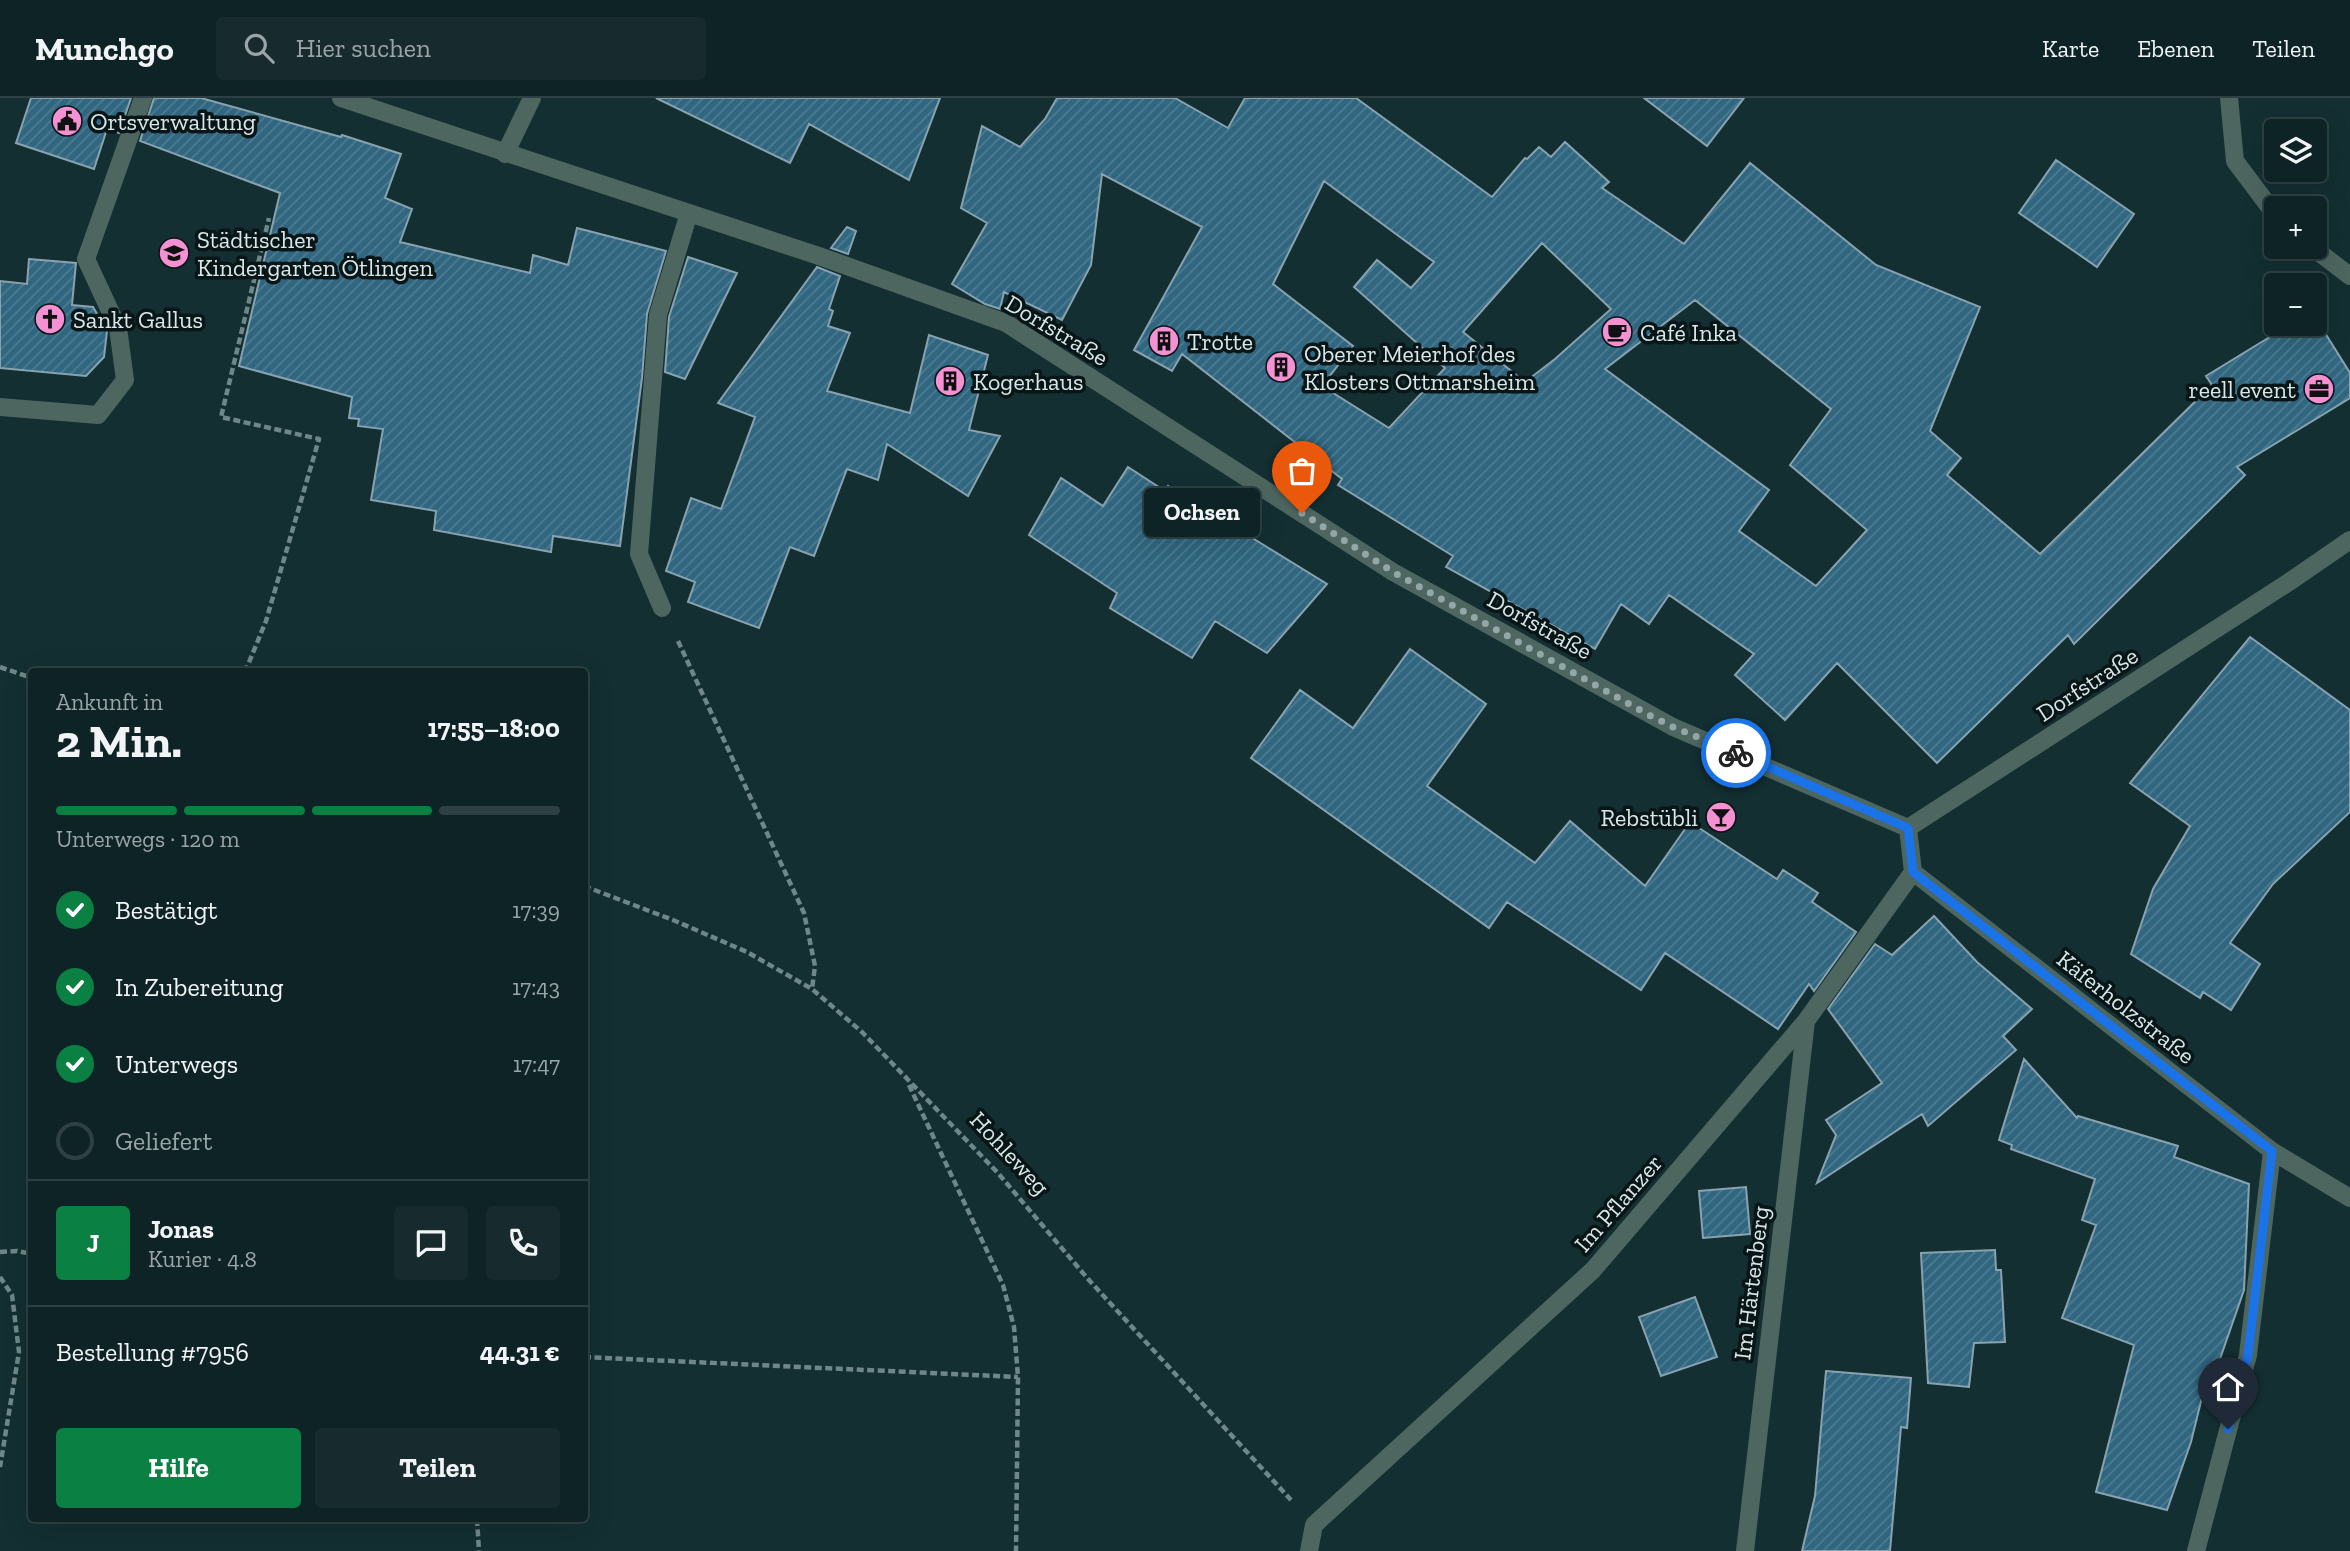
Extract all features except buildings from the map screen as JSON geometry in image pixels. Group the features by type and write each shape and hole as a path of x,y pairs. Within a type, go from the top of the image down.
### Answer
{"street":[{"path":"0,407 98,415 125,380 118,328 86,259 143,98"},
{"name":"Dorfstraße","path":"341,98 819,256 1006,323 1393,572 1673,727 1908,828 2350,540"},
{"path":"505,154 532,98"},
{"path":"2229,98 2235,161 2264,200"},
{"path":"662,608 639,554 659,315 689,214"},
{"path":"2327,258 2350,276"},
{"path":"1908,828 1913,872"},
{"name":"Im Pflanzer","path":"1314,1525 1593,1270 1806,1021 1913,872"},
{"name":"Käferholzstraße","path":"1913,872 2272,1151 2350,1198"},
{"name":"Im Härtenberg","path":"1745,1551 1806,1021"},
{"path":"2196,1551 2248,1355 2272,1151"},
{"path":"1309,1551 1314,1525"}],"path":[{"path":"247,668 267,621 319,439 221,417 269,218"},
{"path":"662,608 804,913 814,966 812,989"},
{"path":"0,667 28,677"},
{"name":"Hohleweg","path":"588,888 747,952 812,989 862,1032 998,1172 1088,1279 1314,1525"},
{"path":"907,1081 1003,1285 1014,1327 1018,1377 1016,1551"},
{"path":"0,1252 28,1253"},
{"path":"0,1277 12,1295 19,1352 0,1467"},
{"path":"588,1357 1018,1377"},
{"path":"0,1419 8,1421"},
{"path":"477,1522 479,1551"}],"way so far":[{"path":"1302,513 1393,572 1649,715 1736,753"}],"place":[{"name":"Ortsverwaltung","path":"67,121"},
{"name":"Städtischer Kindergarten Ötlingen","path":"174,253"},
{"name":"Sankt Gallus","path":"50,319"},
{"name":"Café Inka","path":"1617,332"},
{"name":"Trotte","path":"1164,341"},
{"name":"Oberer Meierhof des Klosters Ottmarsheim","path":"1281,367"},
{"name":"Kogerhaus","path":"950,381"},
{"name":"reell event","path":"2319,389"},
{"name":"Ochsen","path":"1302,513"},
{"name":"Rebstübli","path":"1721,817"}],"route":[{"path":"1736,753 1908,828 1913,872 2272,1151 2248,1355 2228,1429"}]}
